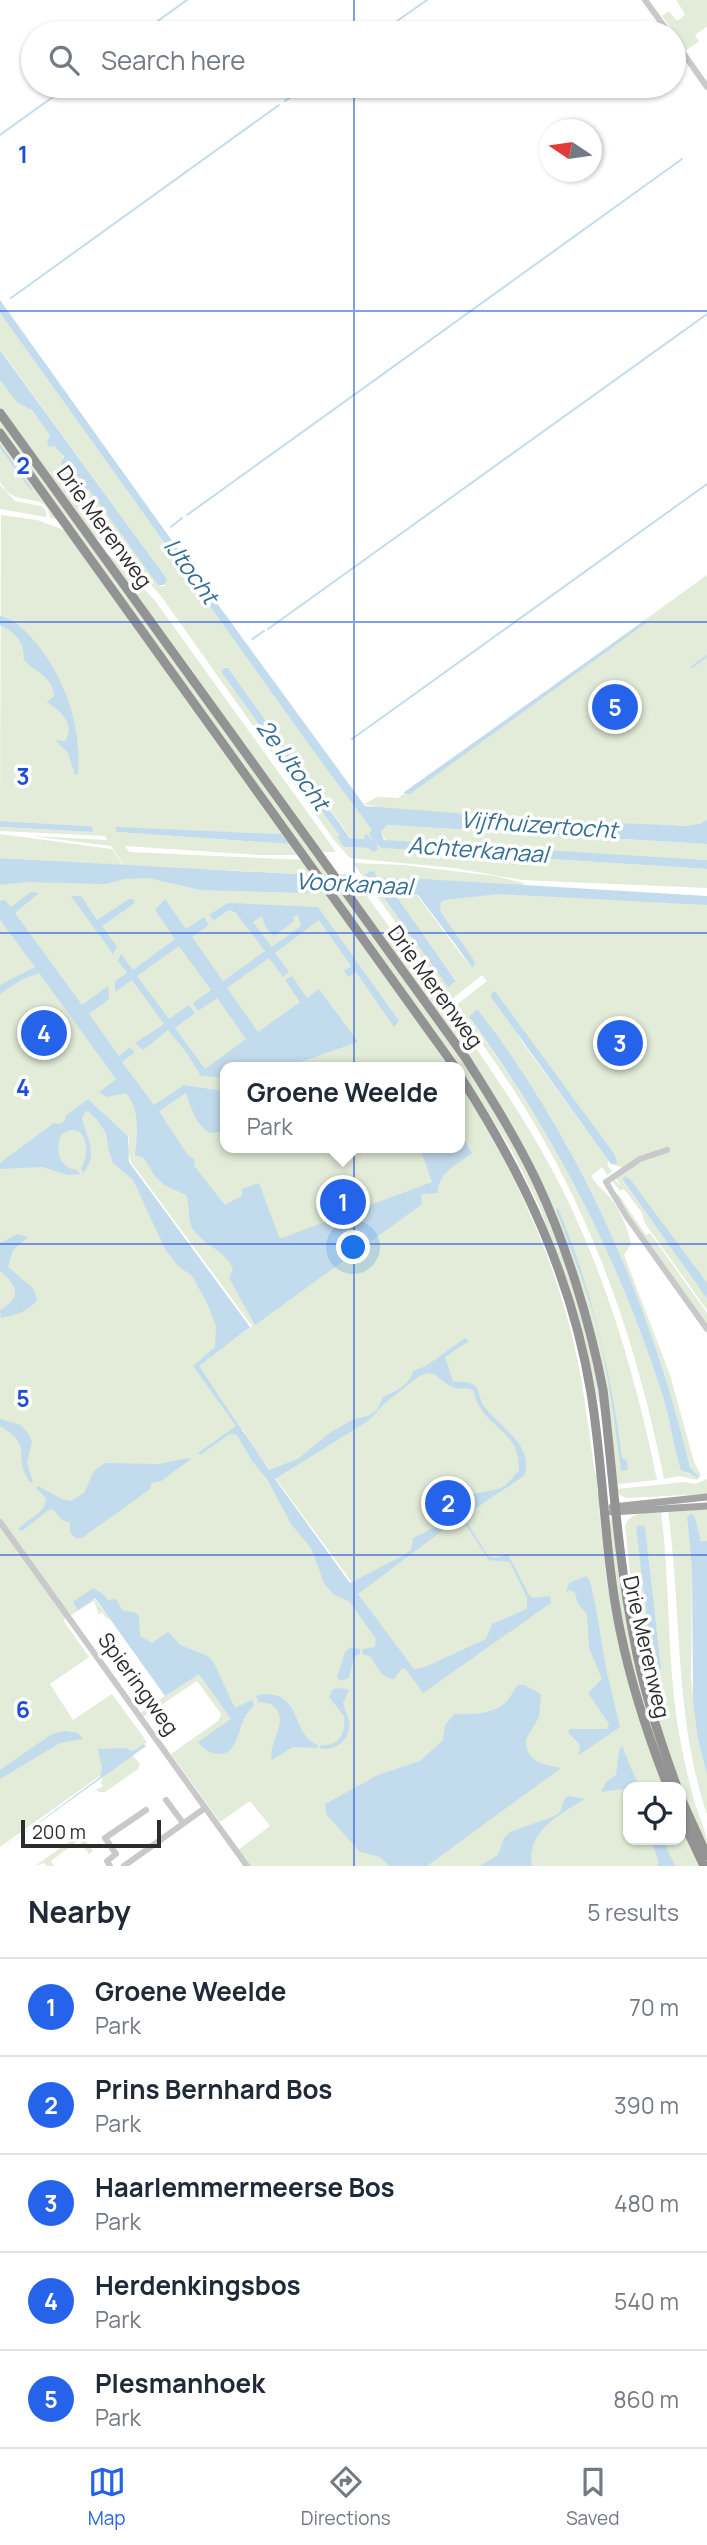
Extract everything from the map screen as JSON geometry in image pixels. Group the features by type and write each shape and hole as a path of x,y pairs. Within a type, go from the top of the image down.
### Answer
{"highway":[{"name":"Drie Merenweg","path":"0,413 465,1057 496,1106 538,1184 585,1312 598,1363 605,1402 624,1579 635,1644 661,1745 675,1782"},
{"name":"Drie Merenweg","path":"0,433 451,1062"},
{"name":"Drie Merenweg","path":"465,1084 495,1130 527,1190 564,1286 591,1393 620,1629 650,1740 666,1782"},
{"path":"686,1809 707,1856"},
{"path":"686,1828 704,1866"}],"main road":[{"path":"605,1510 707,1497"},
{"path":"616,1509 707,1506"}],"street":[{"path":"645,0 660,21"},
{"path":"686,57 707,87"},
{"path":"667,1150 640,1159 606,1182 627,1217 707,1329"},
{"name":"Spieringweg","path":"0,1522 247,1866"},
{"path":"166,1800 183,1824"},
{"path":"124,1866 205,1808"},
{"path":"110,1866 107,1861 117,1854 105,1838 146,1810"}],"green space":[{"path":"676,0 707,0 707,26 695,35 699,42 686,50 686,21 666,21 662,16 669,11 679,20 685,14"},
{"path":"0,313 372,830 373,842 366,835 364,839 351,838 228,668 223,667 223,671 341,836 338,837 344,847 368,848 376,842 381,848 707,869 707,888 522,880 454,868 350,858 334,840 161,596 127,559 94,536 0,407 0,378 43,422 61,449 64,461 76,471 96,496 160,586 165,586 167,579 0,349"},
{"path":"0,417 331,876 323,876 18,454 0,429"},
{"path":"0,438 61,521 50,517 41,502 8,493 0,482"},
{"path":"0,485 15,501 41,506 46,511 46,517 0,509"},
{"path":"1,515 37,520 67,531 300,855 258,855 125,846 129,852 304,860 315,875 202,869 329,894 434,1041 433,1044 446,1062 220,1062 220,1153 465,1153 465,1092 500,1152 534,1223 572,1335 595,1474 598,1475 597,1491 600,1491 599,1508 607,1584 625,1662 664,1782 623,1782 623,1845 686,1845 686,1834 701,1866 249,1866 238,1850 270,1826 250,1801 220,1822 171,1754 218,1721 221,1714 197,1681 143,1717 140,1713 175,1689 97,1595 94,1598 109,1618 102,1612 99,1615 94,1601 63,1620 89,1657 50,1684 73,1720 112,1694 147,1742 0,1847 0,885 27,880 132,877 111,846 32,836 107,840 105,836 0,831 0,827 93,832 86,826 0,821","holes":["115,828 281,834 289,844 118,832","89,1100 129,1137 131,1162 252,1326 198,1366 240,1426 195,1365 241,1330 95,1111 77,1111","243,1429 243,1434 359,1592 357,1594 402,1668 400,1669 240,1431"]},
{"path":"106,553 122,565 156,602 336,852 319,852"},
{"path":"707,575 707,828 385,809 364,804 377,797 398,798"},
{"path":"387,825 707,844 707,860 386,841 381,832"},
{"path":"0,834 112,849 123,865 0,858"},
{"path":"353,863 403,865 495,876 524,883 523,886 406,879 403,885 398,879 377,877 373,872 363,877"},
{"path":"408,888 412,894 417,895 468,964 430,901 475,890 707,903 707,1286 623,1180 707,1299 707,1310 644,1222 642,1213 624,1189 620,1191 612,1181 614,1179 621,1186 616,1178 624,1172 620,1166 618,1167 587,1117 495,992 520,1039 609,1161 607,1164 612,1172 607,1175 602,1167 591,1176 615,1204 627,1230 631,1244 624,1255 670,1375 694,1462 701,1475 697,1480 679,1476 664,1479 630,1343 616,1299 581,1214 529,1114 455,1006 487,981 482,975 451,1000 376,895 382,895 448,986 456,980 395,896 408,894 405,889","holes":["476,1010 548,1112 608,1226 655,1347 690,1467 699,1477 681,1471 662,1394 645,1344 604,1246 581,1198 529,1105 469,1018"]},
{"path":"336,894 343,894 409,984 463,1062 456,1062"},
{"path":"352,894 366,895 429,982 511,1100 553,1172 574,1214 609,1300 636,1389 657,1480 617,1484 596,1343 517,1135"},
{"path":"465,1065 511,1139 558,1240 581,1310 598,1383 603,1419 567,1283 539,1206 512,1151 465,1075"},
{"path":"618,1194 646,1235 650,1233 707,1313 707,1325 616,1196"},
{"path":"707,1479 707,1494 626,1498 619,1494 618,1489 684,1482 695,1484"},
{"path":"707,1508 707,1541 701,1542 695,1517 687,1517 692,1570 691,1678 698,1740 707,1775 707,1815 696,1778 684,1702 668,1511"},
{"path":"661,1512 677,1721 682,1751 707,1846 686,1798 686,1782 679,1782 673,1769 657,1720 637,1636 625,1526 635,1515","holes":["640,1525 645,1526 661,1670"]},
{"path":"612,1517 623,1587 674,1782 669,1782 661,1758 627,1643 616,1584 610,1526"},
{"path":"132,1755 140,1764 138,1769 105,1792 99,1792 96,1789 103,1785 103,1776"},
{"path":"80,1834 93,1851 89,1854 79,1840 51,1861 54,1866 44,1863 35,1866"}],"water":[{"path":"0,300 365,806 518,818 686,826 707,820 707,844 387,825 381,832 384,840 707,860 707,869 381,848 376,843 378,849 374,852 368,848 344,847 337,837 340,836 222,673 223,668 228,668 350,838 364,839 366,833 373,842 369,833 372,830 0,313"},
{"path":"0,350 167,579 164,585 158,585 88,488 87,495 78,487 81,478 69,476 61,465 64,456 54,446 49,447 47,442 50,435 32,410 17,402 0,380"},
{"path":"0,616 13,621 31,637 53,667 74,719 78,774 75,775 68,753 55,740 65,741 69,729 62,714 47,702 54,696 51,684 24,660 21,644 16,636 0,625"},
{"path":"644,621 646,623 410,794 403,793"},
{"path":"0,821 86,826 92,827 93,832 0,827"},
{"path":"115,827 281,834 290,844 117,832"},
{"name":"Voorkanaal","path":"0,858 331,876 346,874 363,877 370,871 374,872 377,877 398,879 409,894 396,896 456,981 448,987 382,895 201,890 148,878 125,879 106,884 25,882 0,885"},
{"path":"407,878 707,896 707,905 498,894 445,900 441,902 440,911 475,962 473,968 418,895 412,894 405,885"},
{"path":"31,892 39,893 15,913 82,1005 108,986 109,999 89,1014 119,1056 130,1047 135,1052 122,1062 154,1105 184,1085 220,1091 220,1132 209,1133 200,1125 186,1093 159,1111 187,1154 194,1159 195,1167 225,1205 242,1196 242,1189 259,1183 279,1237 432,1182 422,1153 465,1153 465,1141 472,1153 445,1174 438,1193 422,1194 421,1205 255,1325 229,1278 233,1269 230,1263 193,1229 186,1195 164,1185 144,1158 135,1155 137,1123 131,1100 126,1093 107,1097 99,1092 116,1079 39,973 21,980 0,994 0,986 3,983 35,967 0,920 0,901 5,900 11,907"},
{"path":"71,896 81,896 97,920 133,899 135,903 102,926 117,947 113,954"},
{"path":"165,899 186,929 204,917 209,925 192,937 223,981 265,951 235,912 229,910 214,920 209,915 228,903 318,907 399,1021 394,1027 356,972 348,977 344,971 351,966 319,920 275,953 289,972 283,977 269,958 227,988 258,1032 300,1002 285,980 292,976 307,998 319,989 358,1042 300,1062 220,1062 220,1079 201,1076 168,1030 143,1050 135,1043 164,1024 132,980 115,992 115,981 127,973 118,961 121,954 133,970 175,939 155,910","holes":["298,915 301,926 272,947 253,922 262,916 266,928 274,936 294,921 293,916","179,946 211,990 193,1003 198,1011 217,998 246,1039 205,1069 175,1028 195,1013 189,1005 169,1019 137,976"]},
{"path":"495,991 615,1155 617,1165 611,1164 491,997"},
{"path":"477,1009 549,1113 608,1227 655,1346 690,1467 698,1478 681,1471 662,1394 645,1344 604,1245 529,1105 469,1017"},
{"path":"88,1099 128,1136 129,1162 250,1327 199,1366 269,1470 298,1459 328,1434 354,1419 368,1416 377,1410 383,1397 405,1384 413,1371 426,1366 465,1338 469,1341 445,1357 453,1381 468,1382 475,1386 490,1414 520,1446 526,1465 524,1476 467,1514 466,1521 488,1556 495,1558 508,1554 529,1595 533,1598 550,1596 551,1603 423,1693 405,1668 401,1669 394,1679 386,1677 370,1656 362,1654 363,1649 375,1647 376,1639 350,1602 333,1594 324,1583 311,1548 291,1524 267,1479 252,1461 237,1435 230,1434 200,1455 198,1453 236,1426 193,1366 215,1347 216,1326 192,1276 178,1266 165,1249 133,1180 113,1163 106,1133 97,1120 88,1111 82,1119 91,1153 83,1173 81,1168 85,1161 86,1146 81,1133 76,1130 61,1135 58,1147 62,1162 80,1174 68,1175 42,1167 0,1169 0,1163 54,1123 65,1121 65,1116","holes":["428,1373 455,1388 473,1390 485,1415 511,1440 518,1458 519,1470 506,1485 473,1494 453,1518 413,1538 411,1550 404,1555 350,1583 275,1479 368,1421 385,1403 418,1377","457,1525 466,1525 489,1560 510,1562 527,1598 527,1609 492,1624 486,1639 425,1667 414,1669 358,1594 442,1531"]},
{"path":"624,1176 630,1179 707,1283 707,1299 623,1180"},
{"path":"558,1208 581,1269 599,1331 622,1458 627,1460 628,1470 621,1471 597,1325 556,1209"},
{"path":"17,1234 28,1237 13,1250 8,1267 33,1288 37,1299 26,1310 1,1318 0,1310 12,1301 15,1291 11,1281 0,1271 0,1243"},
{"path":"0,1419 21,1425 29,1435 32,1442 27,1463 33,1482 30,1482 25,1473 17,1440 0,1426"},
{"path":"191,1459 161,1481 152,1483 150,1489 82,1538 75,1538 70,1532 70,1523 62,1520 53,1509 22,1531 18,1529 45,1504 46,1498 36,1488 38,1486 70,1501 84,1493 94,1471 105,1463 159,1464"},
{"path":"691,1514 695,1517 701,1541 707,1541 707,1775 698,1740 693,1701 692,1570 687,1517"},
{"path":"645,1526 661,1667 659,1673 653,1671 636,1527"},
{"path":"586,1576 590,1581 595,1603 620,1727 579,1755 580,1745 568,1732 570,1729 607,1729 609,1724 588,1693 602,1679 589,1648 587,1614 578,1604 575,1593 570,1590 566,1592 569,1583"},
{"path":"93,1588 108,1600 116,1599 122,1610 139,1616 140,1636 152,1643 168,1632 180,1645 208,1656 235,1708 252,1700 254,1706 245,1717 236,1741 228,1752 211,1753 198,1742 231,1719 199,1674 165,1696 95,1598 78,1610 73,1602"},
{"path":"351,1647 360,1649 360,1654 354,1657 349,1678 341,1681 337,1677 345,1652"},
{"path":"518,1685 524,1685 541,1694 539,1717 526,1739 528,1752 536,1761 561,1768 427,1866 389,1866 380,1857 360,1852 326,1814 325,1804 378,1775 420,1761 443,1740 445,1725 454,1714 493,1710 508,1700"},
{"path":"333,1689 349,1690 343,1703 349,1720 348,1733 337,1746 320,1748 321,1745 337,1741 344,1728 344,1716 329,1697"},
{"path":"275,1695 285,1700 291,1706 303,1732 318,1748 293,1747 272,1760 271,1753 280,1717 271,1704 259,1702 256,1696"},
{"path":"65,1731 78,1733 83,1739 60,1743 0,1779 0,1770 52,1734"},
{"path":"144,1744 146,1746 0,1851 100,1777 102,1768 98,1749 125,1748 133,1751"},
{"path":"622,1746 637,1782 623,1782 623,1789 601,1792 607,1781 616,1775"},
{"path":"569,1796 585,1799 546,1825 534,1843 532,1866 480,1866 498,1855 504,1838 510,1832 555,1816 560,1812 565,1798"},
{"path":"653,1845 665,1845 675,1866 657,1866 659,1862"}],"waterway":[{"path":"158,21 187,0"},
{"path":"397,21 427,0"},
{"path":"0,135 51,98"},
{"path":"285,101 289,98"},
{"path":"11,298 279,105"},
{"path":"187,515 682,159"},
{"path":"268,629 707,314"},
{"path":"0,446 31,489"},
{"path":"352,739 707,484"},
{"name":"IJtocht","path":"171,527 182,518"},
{"path":"252,639 264,631"},
{"path":"692,667 707,656"}],"place":[{"name":"Plesmanhoek","path":"615,707"},
{"name":"Herdenkingsbos","path":"44,1033"},
{"name":"Haarlemmermeerse Bos","path":"620,1043"},
{"name":"Groene Weelde","path":"343,1202"},
{"name":"Prins Bernhard Bos","path":"448,1503"}],"water label":[{"name":"2e IJtocht","path":"293,765"},
{"name":"Vijfhuizertocht","path":"539,825"},
{"name":"Achterkanaal","path":"478,850"}]}
